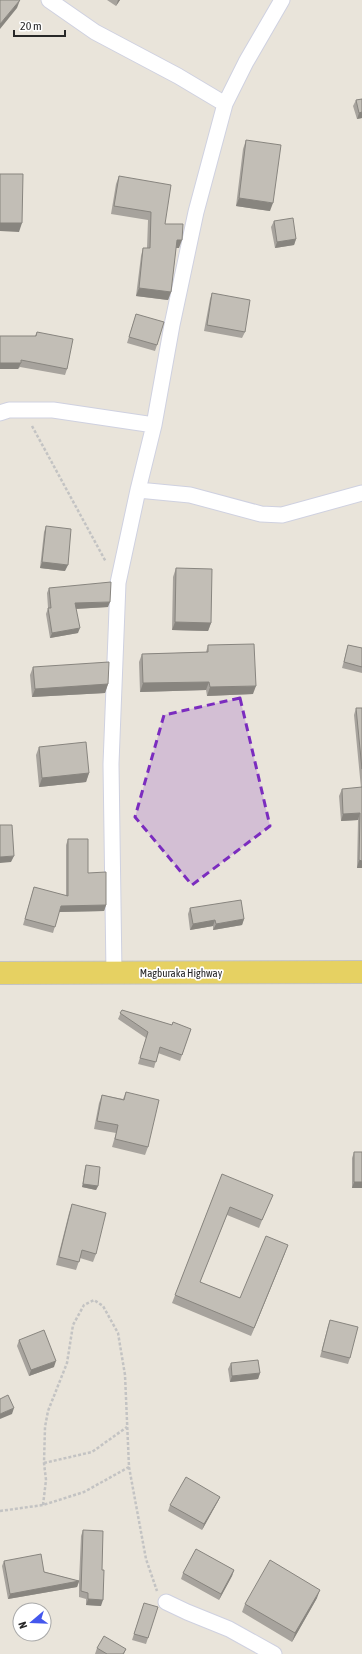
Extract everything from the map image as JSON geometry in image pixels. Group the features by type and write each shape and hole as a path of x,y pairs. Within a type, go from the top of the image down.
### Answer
{"main road":[{"name":"Magburaka Highway","path":"0,973 362,972"}],"street":[{"path":"49,0 95,32 178,76 225,104"},
{"path":"114,973 110,764 118,583 154,425 172,324 196,212 225,104 246,62 282,0"},
{"path":"0,413 9,410 22,409 53,410 154,425"},
{"path":"138,490 190,495 261,514 282,514 362,493"},
{"path":"166,1602 229,1629 274,1654"}],"path":[{"path":"22,409 118,583"},
{"path":"43,1505 46,1480 44,1463 44,1427 48,1411 67,1363 73,1325 84,1305 94,1300 103,1306 118,1333 125,1375 129,1467 146,1559 156,1589 166,1602"},
{"path":"44,1463 92,1452 128,1427"},
{"path":"0,1511 43,1505 84,1492 129,1467"}],"highlighted area":[{"path":"240,698 270,826 192,885 135,817 164,715"}],"building":[{"path":"0,0 20,0 0,24"},
{"path":"362,99 362,112 359,113 356,100"},
{"path":"246,140 281,145 273,203 239,198"},
{"path":"0,174 23,174 22,223 0,223"},
{"path":"119,176 171,185 165,224 183,224 182,240 177,240 171,292 139,288 143,248 150,248 151,212 114,206"},
{"path":"293,218 296,239 277,242 274,221"},
{"path":"212,293 250,300 245,332 207,325"},
{"path":"136,314 164,322 157,345 129,337"},
{"path":"37,332 73,339 67,369 21,360 21,363 0,363 0,336 36,336"},
{"path":"46,526 71,529 68,565 42,562"},
{"path":"176,568 212,569 211,623 175,622"},
{"path":"111,582 110,602 75,603 80,628 52,633 48,608 51,608 49,588"},
{"path":"254,644 256,686 210,687 209,682 143,683 142,654 208,652 208,645"},
{"path":"348,645 362,648 362,667 344,662"},
{"path":"109,662 108,684 35,689 33,667"},
{"path":"356,708 362,708 362,769"},
{"path":"86,742 89,773 42,778 39,747"},
{"path":"362,787 362,861 359,860 360,813 343,814 342,789"},
{"path":"0,825 12,825 14,856 0,857"},
{"path":"68,839 88,839 88,873 106,872 106,905 61,906 55,927 25,919 34,887 68,896"},
{"path":"241,900 244,919 216,924 215,920 193,924 190,908"},
{"path":"122,1010 172,1025 173,1022 191,1029 182,1055 160,1047 156,1062 140,1058 148,1032 120,1013"},
{"path":"126,1092 159,1100 148,1147 115,1139 118,1125 97,1121 102,1095 124,1100"},
{"path":"354,1152 362,1152 362,1182 354,1182"},
{"path":"86,1165 100,1167 98,1186 83,1184"},
{"path":"222,1174 273,1195 262,1220 230,1207 200,1282 240,1298 266,1236 288,1245 254,1328 175,1295"},
{"path":"72,1204 106,1213 96,1254 82,1250 79,1262 59,1257"},
{"path":"330,1320 358,1327 350,1358 322,1351"},
{"path":"44,1330 56,1361 31,1370 19,1340"},
{"path":"258,1360 260,1373 232,1376 231,1363"},
{"path":"8,1395 14,1408 0,1414 0,1399"},
{"path":"186,1477 220,1497 204,1524 170,1505"},
{"path":"83,1530 103,1531 103,1600 88,1599 88,1593 81,1591"},
{"path":"196,1549 234,1570 221,1594 183,1573"},
{"path":"41,1554 44,1572 79,1581 10,1594 4,1561"},
{"path":"270,1560 320,1590 295,1633 245,1604"},
{"path":"144,1603 158,1607 148,1638 134,1634"},
{"path":"104,1636 126,1649 123,1654 107,1654 97,1648"}]}
